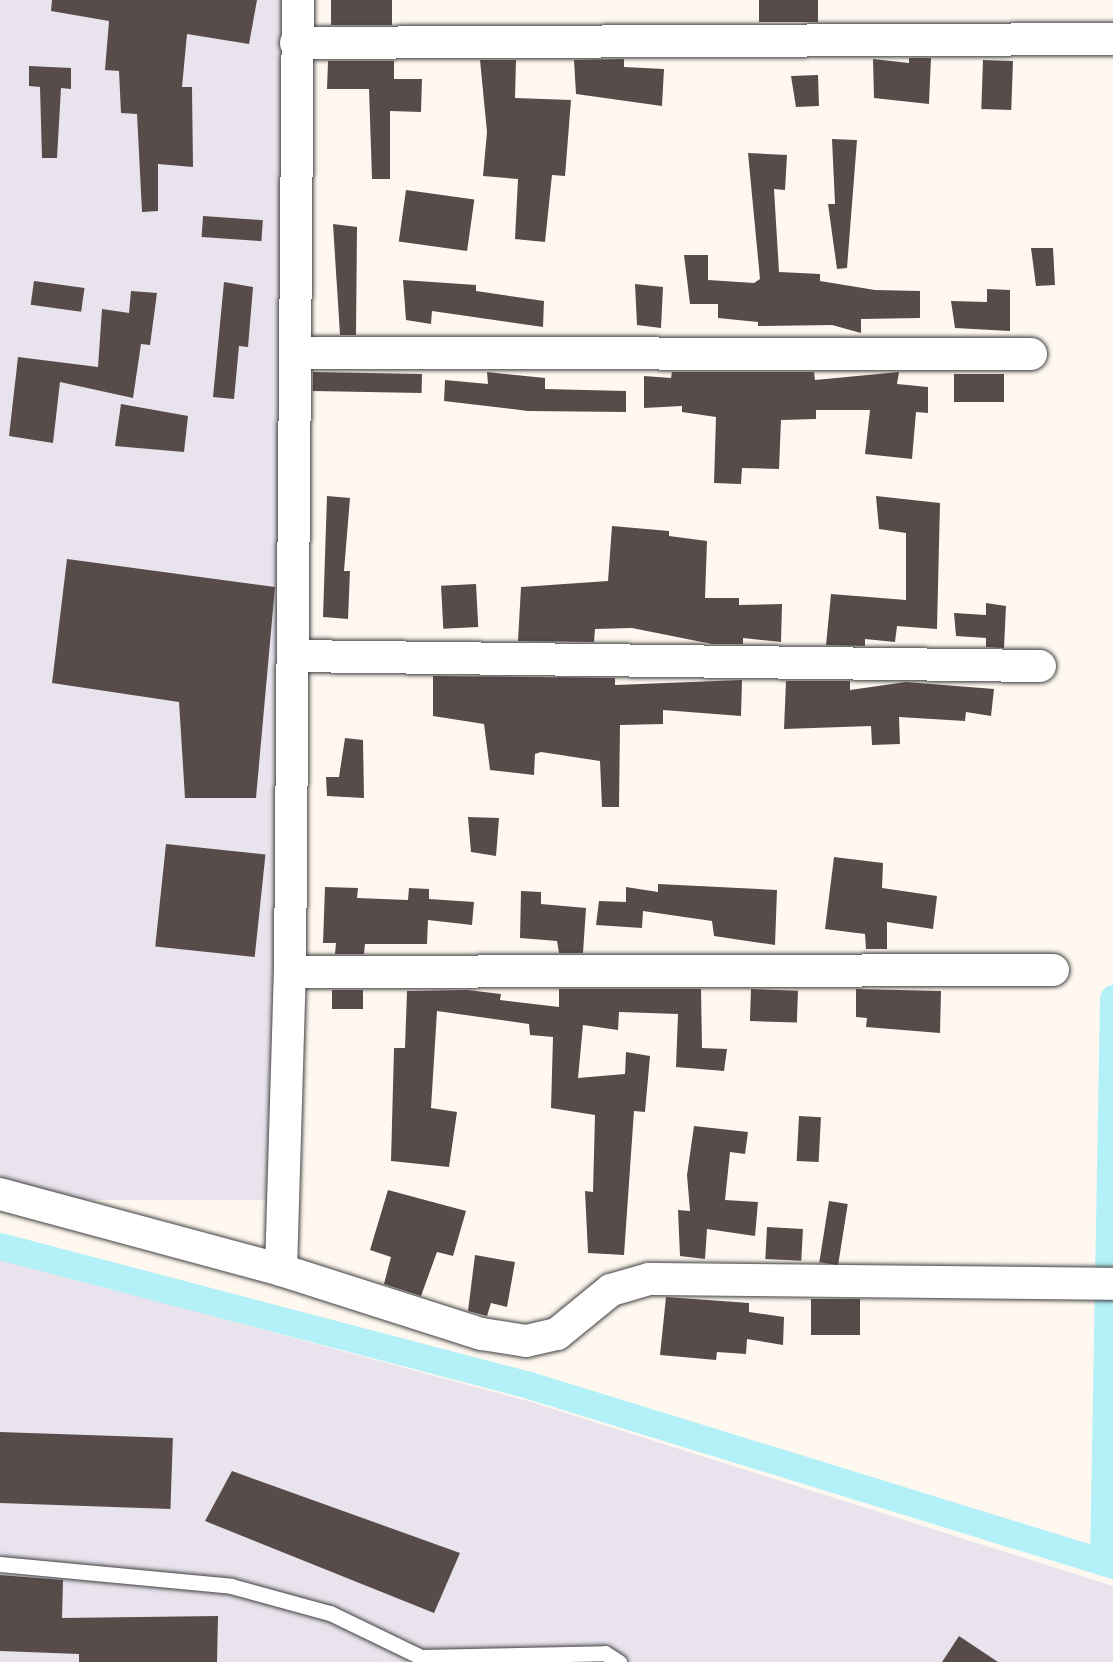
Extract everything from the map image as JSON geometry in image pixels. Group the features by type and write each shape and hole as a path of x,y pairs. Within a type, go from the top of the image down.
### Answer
{"street":[{"path":"281,1270 290,972 297,353 296,43 298,0"},
{"path":"296,43 1105,39"},
{"path":"297,353 1031,354"},
{"path":"294,656 1040,666"},
{"path":"290,972 1053,970"},
{"path":"0,1194 281,1270 482,1334 526,1341 557,1334 611,1290 649,1279 1100,1284"}],"lane":[{"path":"0,1564 231,1586 330,1613 421,1657 605,1653 619,1662"}],"shaded area":[{"path":"0,0 293,0 293,1200 0,1200"},
{"path":"0,1259 528,1401 1113,1586 1113,1662 0,1662"}],"building":[{"path":"52,0 257,0 249,44 187,34 182,87 192,87 193,167 158,164 158,211 142,212 137,114 121,113 119,71 105,70 109,21 51,11"},
{"path":"331,0 392,0 392,25 331,25"},
{"path":"759,0 818,0 818,22 759,22"},
{"path":"909,58 931,58 929,104 874,98 873,59 909,63"},
{"path":"624,59 624,67 664,69 662,106 576,94 574,60"},
{"path":"480,60 516,60 515,98 571,100 565,176 552,175 545,242 515,239 518,179 483,176 487,132"},
{"path":"983,60 1013,61 1011,110 981,109"},
{"path":"328,61 394,61 394,79 422,79 421,112 390,111 390,179 372,179 369,89 327,89"},
{"path":"29,66 71,68 71,89 61,88 57,158 42,158 40,87 29,86"},
{"path":"818,75 819,106 796,107 791,76"},
{"path":"832,139 857,140 847,268 837,269 828,204 835,204"},
{"path":"748,153 787,155 785,190 774,189 779,272 820,274 820,281 875,290 920,291 920,318 861,319 861,333 832,325 758,326 758,322 718,318 718,304 690,304 684,255 708,255 708,280 754,283 760,279"},
{"path":"406,190 474,200 467,251 399,241"},
{"path":"203,216 263,220 261,241 202,237"},
{"path":"333,224 357,227 356,335 340,335"},
{"path":"1031,248 1053,248 1055,285 1036,286"},
{"path":"403,280 476,285 476,291 544,301 543,327 432,311 431,324 406,320"},
{"path":"34,281 85,288 81,312 31,305"},
{"path":"224,282 253,287 248,347 239,346 234,399 213,397"},
{"path":"635,284 663,287 661,328 637,325"},
{"path":"987,289 1010,290 1010,331 955,328 951,301 987,302"},
{"path":"131,291 157,293 150,345 141,344 133,398 60,382 53,443 9,436 18,357 98,367 102,309 129,313"},
{"path":"313,372 422,374 422,393 313,391"},
{"path":"487,372 545,378 545,389 626,391 626,412 528,411 444,401 445,380 488,384"},
{"path":"672,372 814,372 815,380 899,372 897,384 928,387 928,413 916,412 912,459 865,454 870,410 816,410 816,419 781,420 779,469 742,468 741,484 714,483 716,417 682,412 682,406 644,408 644,376 671,378"},
{"path":"954,374 1004,374 1004,402 954,402"},
{"path":"121,404 188,416 184,452 115,446"},
{"path":"327,496 350,498 344,571 350,571 348,619 323,617"},
{"path":"876,496 940,503 937,629 897,626 895,642 865,639 865,646 826,645 831,594 906,600 906,533 879,529"},
{"path":"612,526 669,531 669,536 707,541 705,598 739,598 739,605 782,604 781,642 743,638 743,644 712,644 632,628 595,629 594,642 518,641 521,587 608,581"},
{"path":"67,559 275,587 256,798 185,798 179,702 52,683"},
{"path":"476,584 478,627 443,629 441,586"},
{"path":"986,603 1006,606 1004,648 986,647 986,638 956,636 954,613 986,615"},
{"path":"433,676 615,678 615,685 742,680 741,716 663,710 663,724 620,725 619,807 602,807 600,761 541,752 535,754 534,775 490,770 484,724 433,716"},
{"path":"786,681 850,681 850,690 906,682 994,689 991,716 966,712 965,721 899,717 900,744 872,745 871,726 784,729"},
{"path":"345,738 363,740 364,798 327,796 326,777 339,777"},
{"path":"468,817 499,818 496,856 471,852"},
{"path":"166,844 265,854 255,957 155,946"},
{"path":"834,857 883,863 882,888 937,896 933,929 887,922 887,949 866,949 865,934 825,929"},
{"path":"658,884 777,890 775,945 714,936 712,921 643,911 642,928 596,925 599,901 626,902 626,887 658,892"},
{"path":"325,887 358,888 357,898 408,900 409,888 429,889 429,899 474,902 472,925 428,920 427,944 365,944 364,954 335,954 336,943 323,943"},
{"path":"521,891 541,892 541,904 586,908 583,953 559,953 557,941 520,938"},
{"path":"559,989 701,989 702,1048 727,1049 724,1071 676,1067 678,1014 619,1012 618,1030 583,1025 578,1078 625,1074 626,1052 650,1056 645,1112 634,1111 624,1255 588,1253 585,1191 593,1192 595,1115 551,1108 553,1037 530,1035 529,1024 437,1011 431,1108 457,1112 449,1167 391,1161 394,1048 405,1048 407,991 467,990 501,994 500,1000 559,1007"},
{"path":"751,989 798,991 797,1023 750,1021"},
{"path":"856,989 941,991 940,1033 866,1027 867,1018 856,1017"},
{"path":"332,990 363,990 363,1009 332,1009"},
{"path":"799,1116 821,1117 819,1162 797,1161"},
{"path":"694,1126 748,1132 745,1154 730,1152 725,1200 758,1202 755,1236 707,1229 705,1259 680,1256 678,1210 690,1211 687,1175"},
{"path":"388,1190 466,1211 453,1256 437,1252 421,1296 384,1284 391,1257 370,1250"},
{"path":"829,1201 848,1204 838,1265 819,1262"},
{"path":"767,1227 803,1229 801,1261 765,1259"},
{"path":"475,1255 515,1262 507,1307 491,1303 487,1316 468,1311"},
{"path":"666,1297 749,1303 749,1312 784,1317 783,1345 747,1339 746,1354 717,1352 716,1360 660,1355"},
{"path":"811,1299 860,1299 860,1335 811,1335"},
{"path":"0,1432 173,1438 170,1509 0,1503"},
{"path":"232,1471 460,1553 434,1613 205,1521"},
{"path":"0,1575 63,1580 62,1618 218,1616 217,1662 79,1662 79,1654 0,1651"},
{"path":"959,1636 998,1662 942,1662"}],"waterway":[{"path":"1103,1562 1113,998"},
{"path":"0,1246 529,1385 1113,1565"}]}
